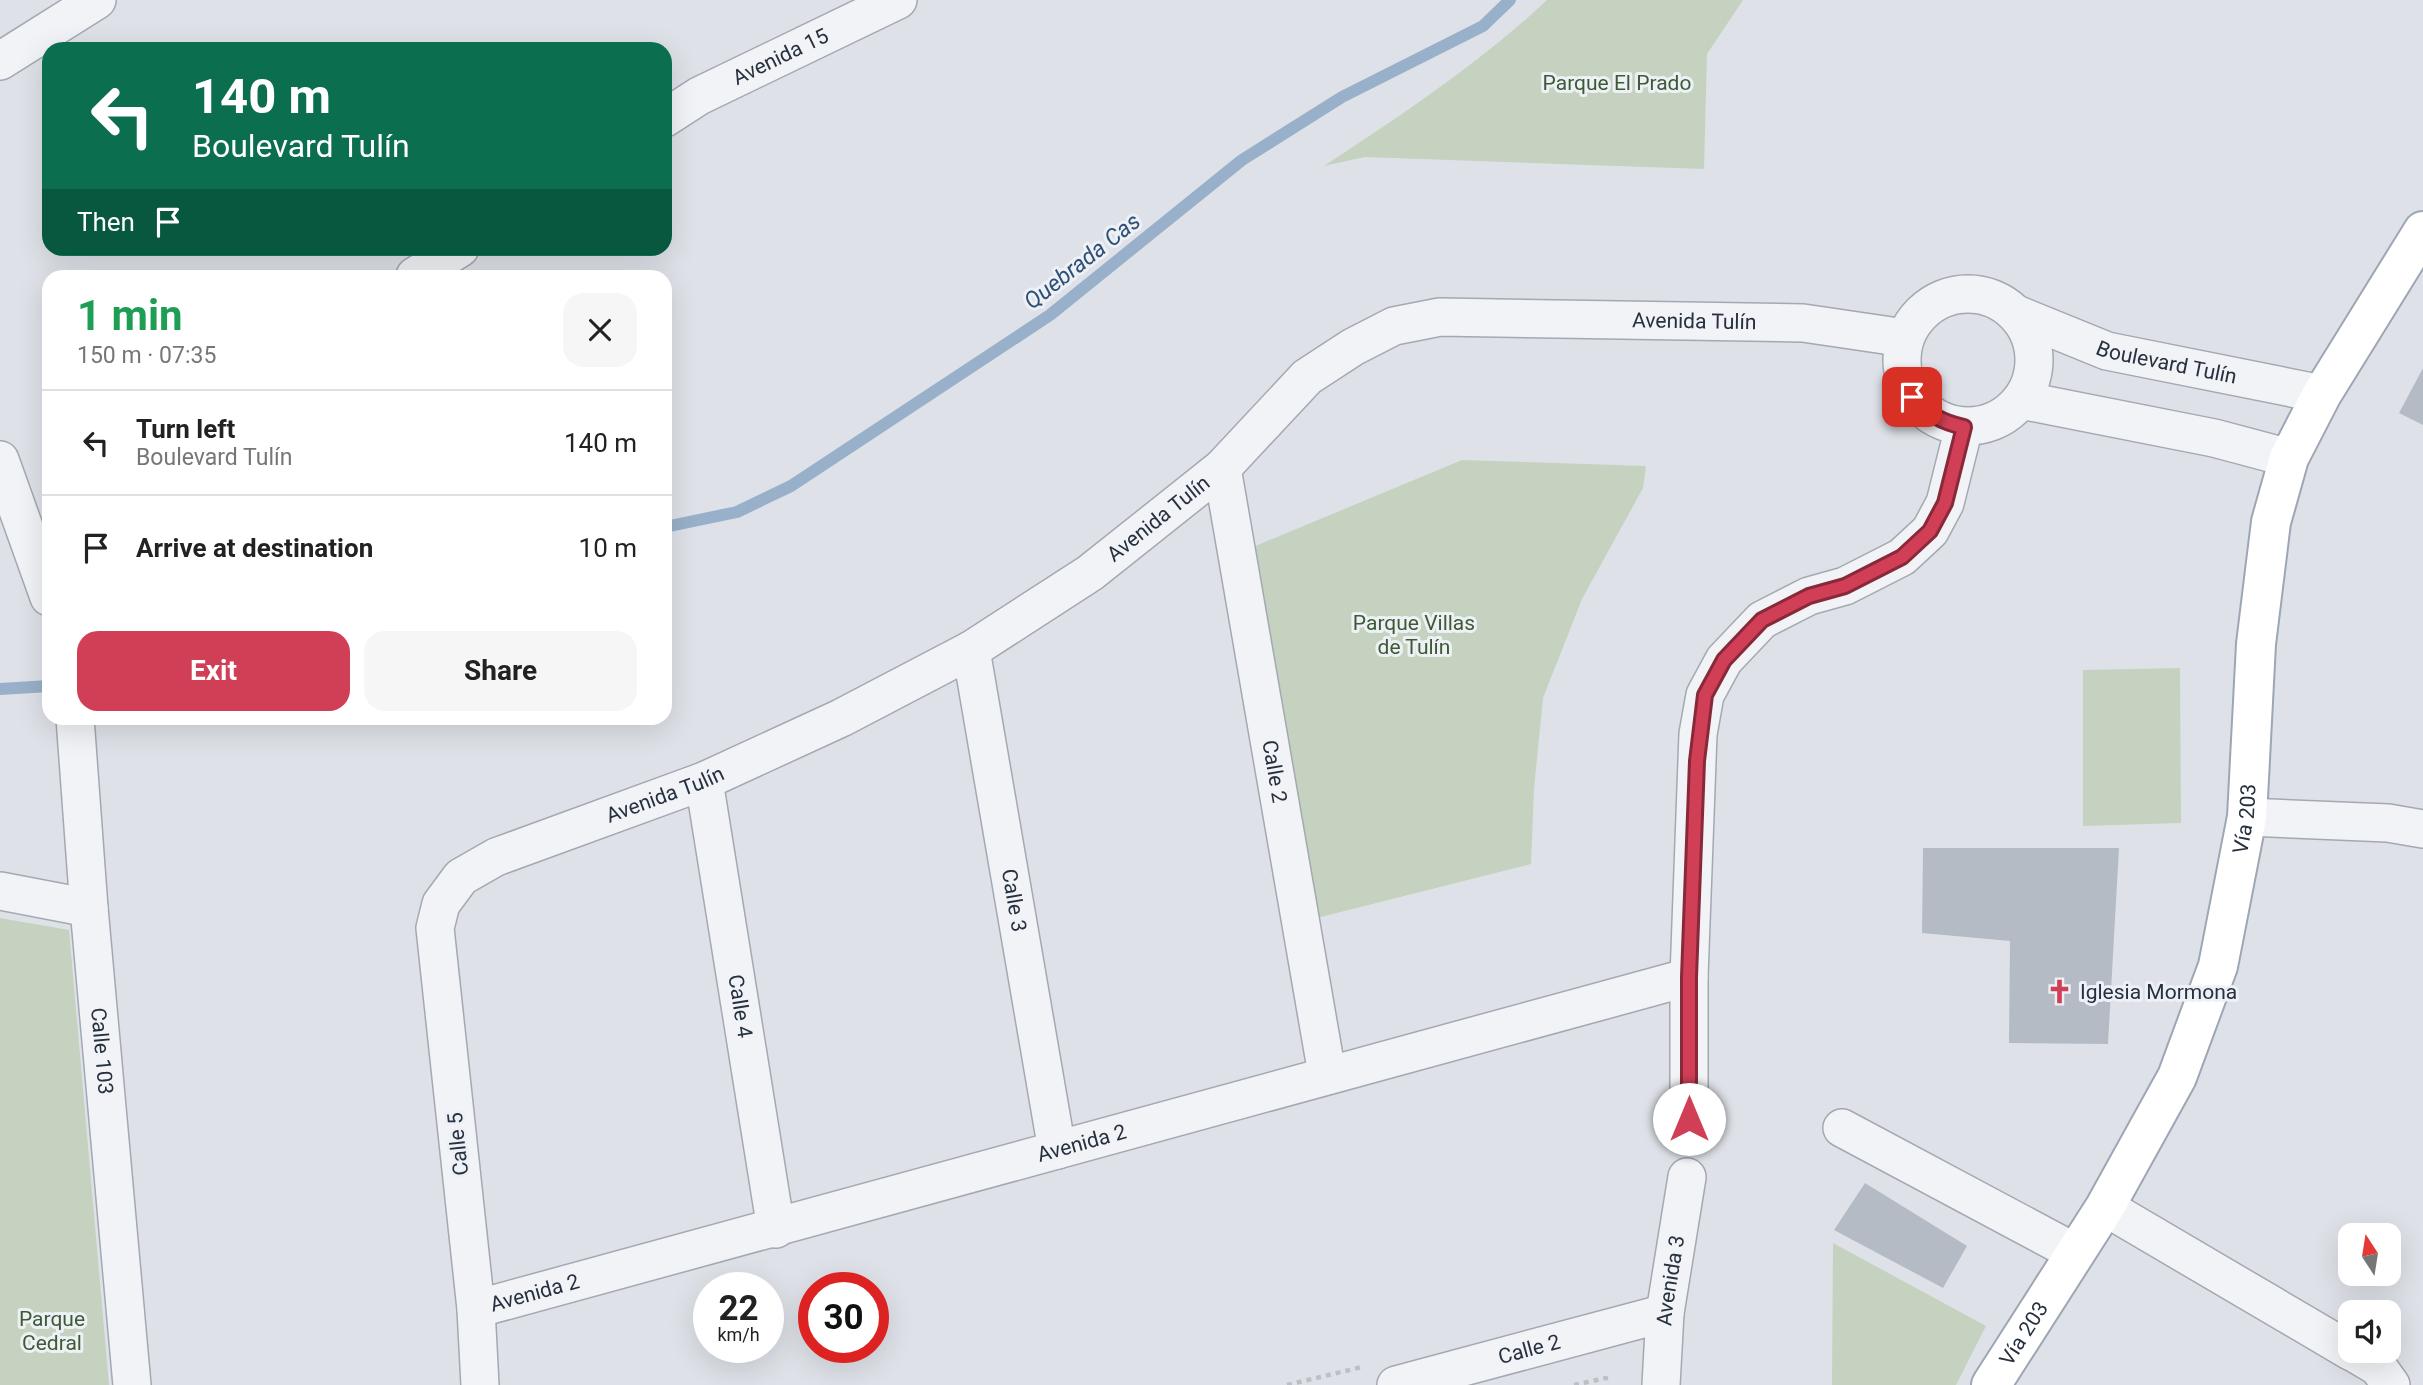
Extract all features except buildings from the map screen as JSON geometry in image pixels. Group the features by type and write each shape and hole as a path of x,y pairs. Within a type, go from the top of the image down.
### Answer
{"main road":[{"name":"Vía 203","path":"1991,1385 2105,1207 2177,1077 2218,966 2247,817 2258,631 2271,522 2289,458 2322,394 2423,231"}],"street":[{"path":"0,61 97,0"},
{"name":"Avenida 15","path":"672,113 699,96 898,0"},
{"path":"425,270 447,256"},
{"name":"Boulevard Tulín","path":"1905,338 1916,319 1933,304 1954,296 1977,295 2107,351 2322,394"},
{"path":"1905,338 1901,358 1904,379 1912,397 1926,412 1944,422 1964,427 1986,424 2006,415 2021,400 2030,383 2034,365 2033,347 2016,314"},
{"name":"Avenida Tulín","path":"441,904 461,877 496,857 704,781 841,718 971,650 1090,573 1222,468 1307,377 1353,347 1394,326 1429,319 1802,323 1905,338"},
{"path":"2021,400 2214,438 2289,458"},
{"path":"1689,1119 1689,977 1698,734 1705,695 1724,660 1762,620 1809,596 1845,586 1902,557 1930,531 1945,503 1964,427"},
{"path":"0,460 37,517 42,550"},
{"name":"Calle 2","path":"1222,468 1327,1074"},
{"name":"Calle 3","path":"971,650 1056,1150"},
{"name":"Calle 103","path":"76,725 89,908 132,1385"},
{"name":"Calle 4","path":"704,781 776,1229"},
{"path":"2247,817 2388,823 2423,829"},
{"path":"0,891 89,908"},
{"name":"Calle 5","path":"441,904 435,928 436,952 476,1309 480,1385"},
{"name":"Avenida 2","path":"476,1309 1689,977"},
{"path":"1842,1128 2076,1252"},
{"name":"Avenida 3","path":"1661,1385 1665,1313 1687,1177"},
{"path":"2105,1207 2338,1344"},
{"name":"Calle 2","path":"1396,1385 1665,1313"},
{"path":"2371,1363 2378,1367 2391,1385"}],"path":[{"path":"1574,1385 1606,1378 1606,1385"}],"green space":[{"name":"Parque El Prado","path":"1547,0 1743,0 1707,54 1704,169 1365,157 1324,166 1467,67"},
{"name":"Parque Villas de Tulín","path":"1462,460 1646,466 1643,488 1582,599 1543,698 1534,789 1531,864 1317,918 1253,547"},
{"path":"2180,668 2181,823 2083,826 2083,670"},
{"name":"Parque Cedral","path":"0,918 69,930 109,1385 0,1385"},
{"path":"1833,1243 1986,1326 1956,1385 1832,1385"}],"waterway":[{"name":"Quebrada Cas","path":"672,526 737,512 791,486 1050,315 1242,160 1342,97 1483,26 1510,0"},
{"name":"Quebrada Cas","path":"0,689 42,686"}],"place":[{"name":"Iglesia Mormona","path":"2060,992"}],"route":[{"path":"1689,1119 1689,977 1698,734 1705,695 1724,660 1762,620 1809,596 1845,586 1902,557 1930,531 1945,503 1964,427 1944,422 1926,412 1912,397"}]}
